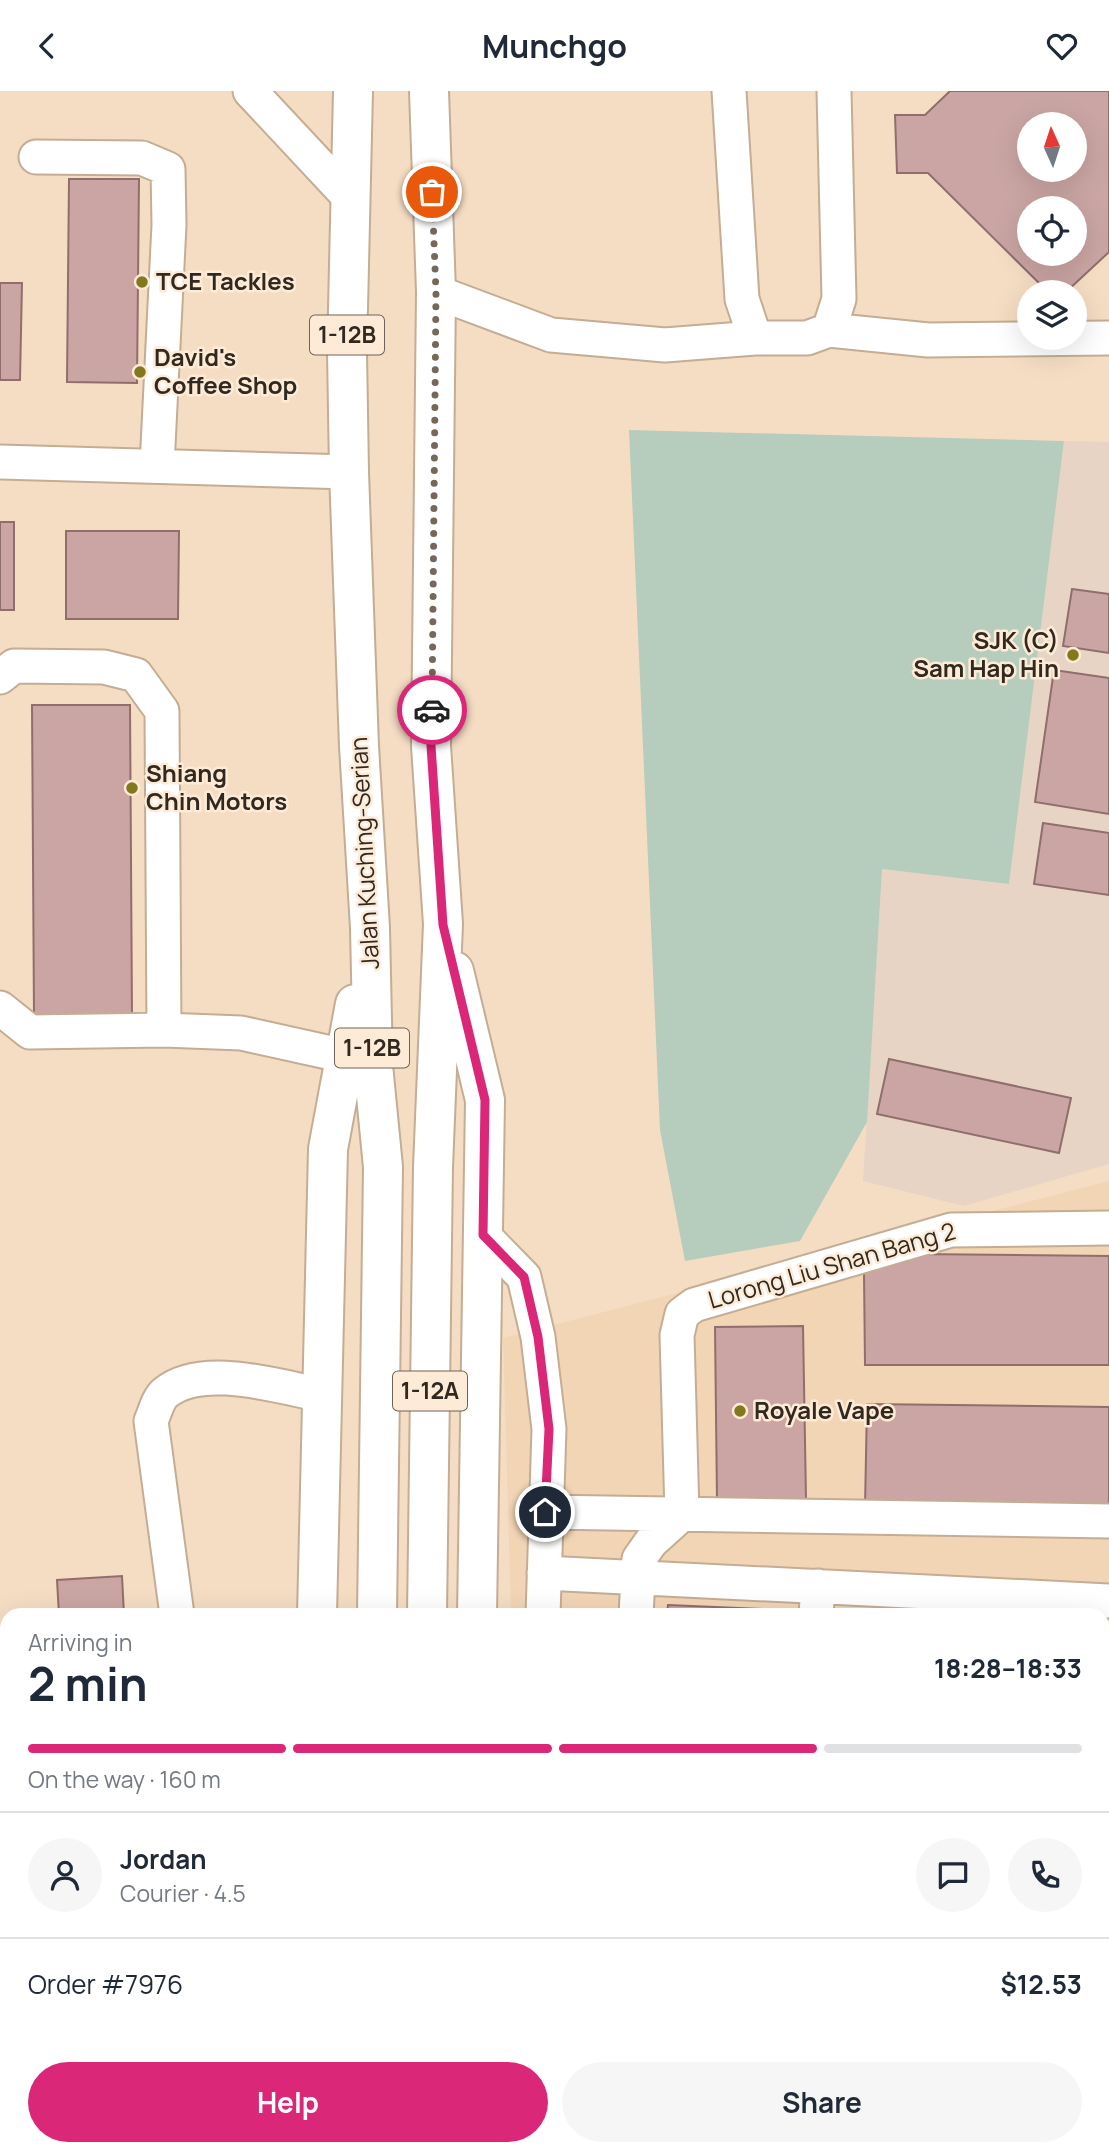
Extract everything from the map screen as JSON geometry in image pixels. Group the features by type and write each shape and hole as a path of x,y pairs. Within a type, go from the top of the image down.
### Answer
{"highway":[{"name":"Jalan Kuching-Serian","path":"353,91 347,352 349,472 359,746 370,928 373,1065 383,1167 377,1608"},
{"name":"1-12A","path":"427,1608 433,1167 443,925 431,746 436,292 429,91"},
{"path":"443,925 485,1100 477,1608"},
{"path":"317,1608 328,1149 370,928"}],"street":[{"path":"250,91 350,198"},
{"path":"729,91 742,299 754,338"},
{"path":"829,330 839,299 834,91"},
{"path":"36,157 142,158 168,169 169,225 157,466"},
{"path":"436,292 551,335 665,345 754,338 807,338 829,330 928,340 1109,338"},
{"path":"0,462 349,472"},
{"path":"0,677 14,666 104,667 136,675 162,711 164,1030"},
{"path":"0,1008 30,1032 164,1030 241,1033 345,1056"},
{"name":"Lorong Liu Shan Bang 2","path":"682,1514 677,1335 682,1314 694,1305 951,1230 1109,1228"},
{"path":"483,1235 524,1277 538,1337 549,1429 543,1608"},
{"path":"176,1608 151,1421 163,1394 183,1382 214,1376 323,1395"},
{"path":"545,1512 1109,1521"},
{"path":"636,1608 639,1559 644,1549 682,1514"},
{"path":"544,1573 637,1577 817,1601 1109,1601"}],"shaded area":[{"name":"SJK (C) Sam Hap Hin","path":"1064,441 1109,442 1109,1164 964,1206 863,1181 882,869 1009,884"},
{"path":"1109,1181 1109,1608 511,1608 503,1338"}],"green space":[{"path":"629,430 1064,441 1009,884 882,869 867,1122 800,1241 685,1261 660,1130"}],"building":[{"path":"950,91 1109,91 1109,252 1079,280 1036,280 1022,266 1087,266 1087,196 1017,196 1017,261 928,173 897,173 895,115 925,115"},
{"path":"69,179 139,179 137,383 67,382"},
{"path":"0,283 22,283 20,380 0,380"},
{"path":"0,522 14,522 14,610 0,610"},
{"path":"66,531 179,531 178,619 66,619"},
{"path":"1072,589 1109,594 1109,653 1063,646"},
{"path":"1054,670 1109,678 1109,814 1035,802"},
{"path":"32,705 130,705 132,1015 34,1016"},
{"path":"1043,823 1109,833 1109,895 1034,884"},
{"path":"889,1059 1071,1098 1059,1153 877,1114"},
{"path":"916,1254 1109,1256 1109,1365 865,1365 864,1273"},
{"path":"803,1326 806,1499 717,1501 715,1327"},
{"path":"867,1404 1109,1407 1109,1510 865,1507"},
{"path":"122,1576 124,1608 59,1608 57,1580"},
{"path":"668,1605 738,1608 668,1608"}],"way so far":[{"path":"432,192 436,292 432,710"}],"place":[{"name":"TCE Tackles","path":"142,282"},
{"name":"David's Coffee Shop","path":"140,372"},
{"name":"SJK (C) Sam Hap Hin","path":"1073,655"},
{"name":"Shiang Chin Motors","path":"132,788"},
{"name":"Royale Vape","path":"740,1411"}],"route":[{"path":"432,710 431,746 443,925 485,1100 483,1235 524,1277 538,1337 549,1429 545,1512"}]}
